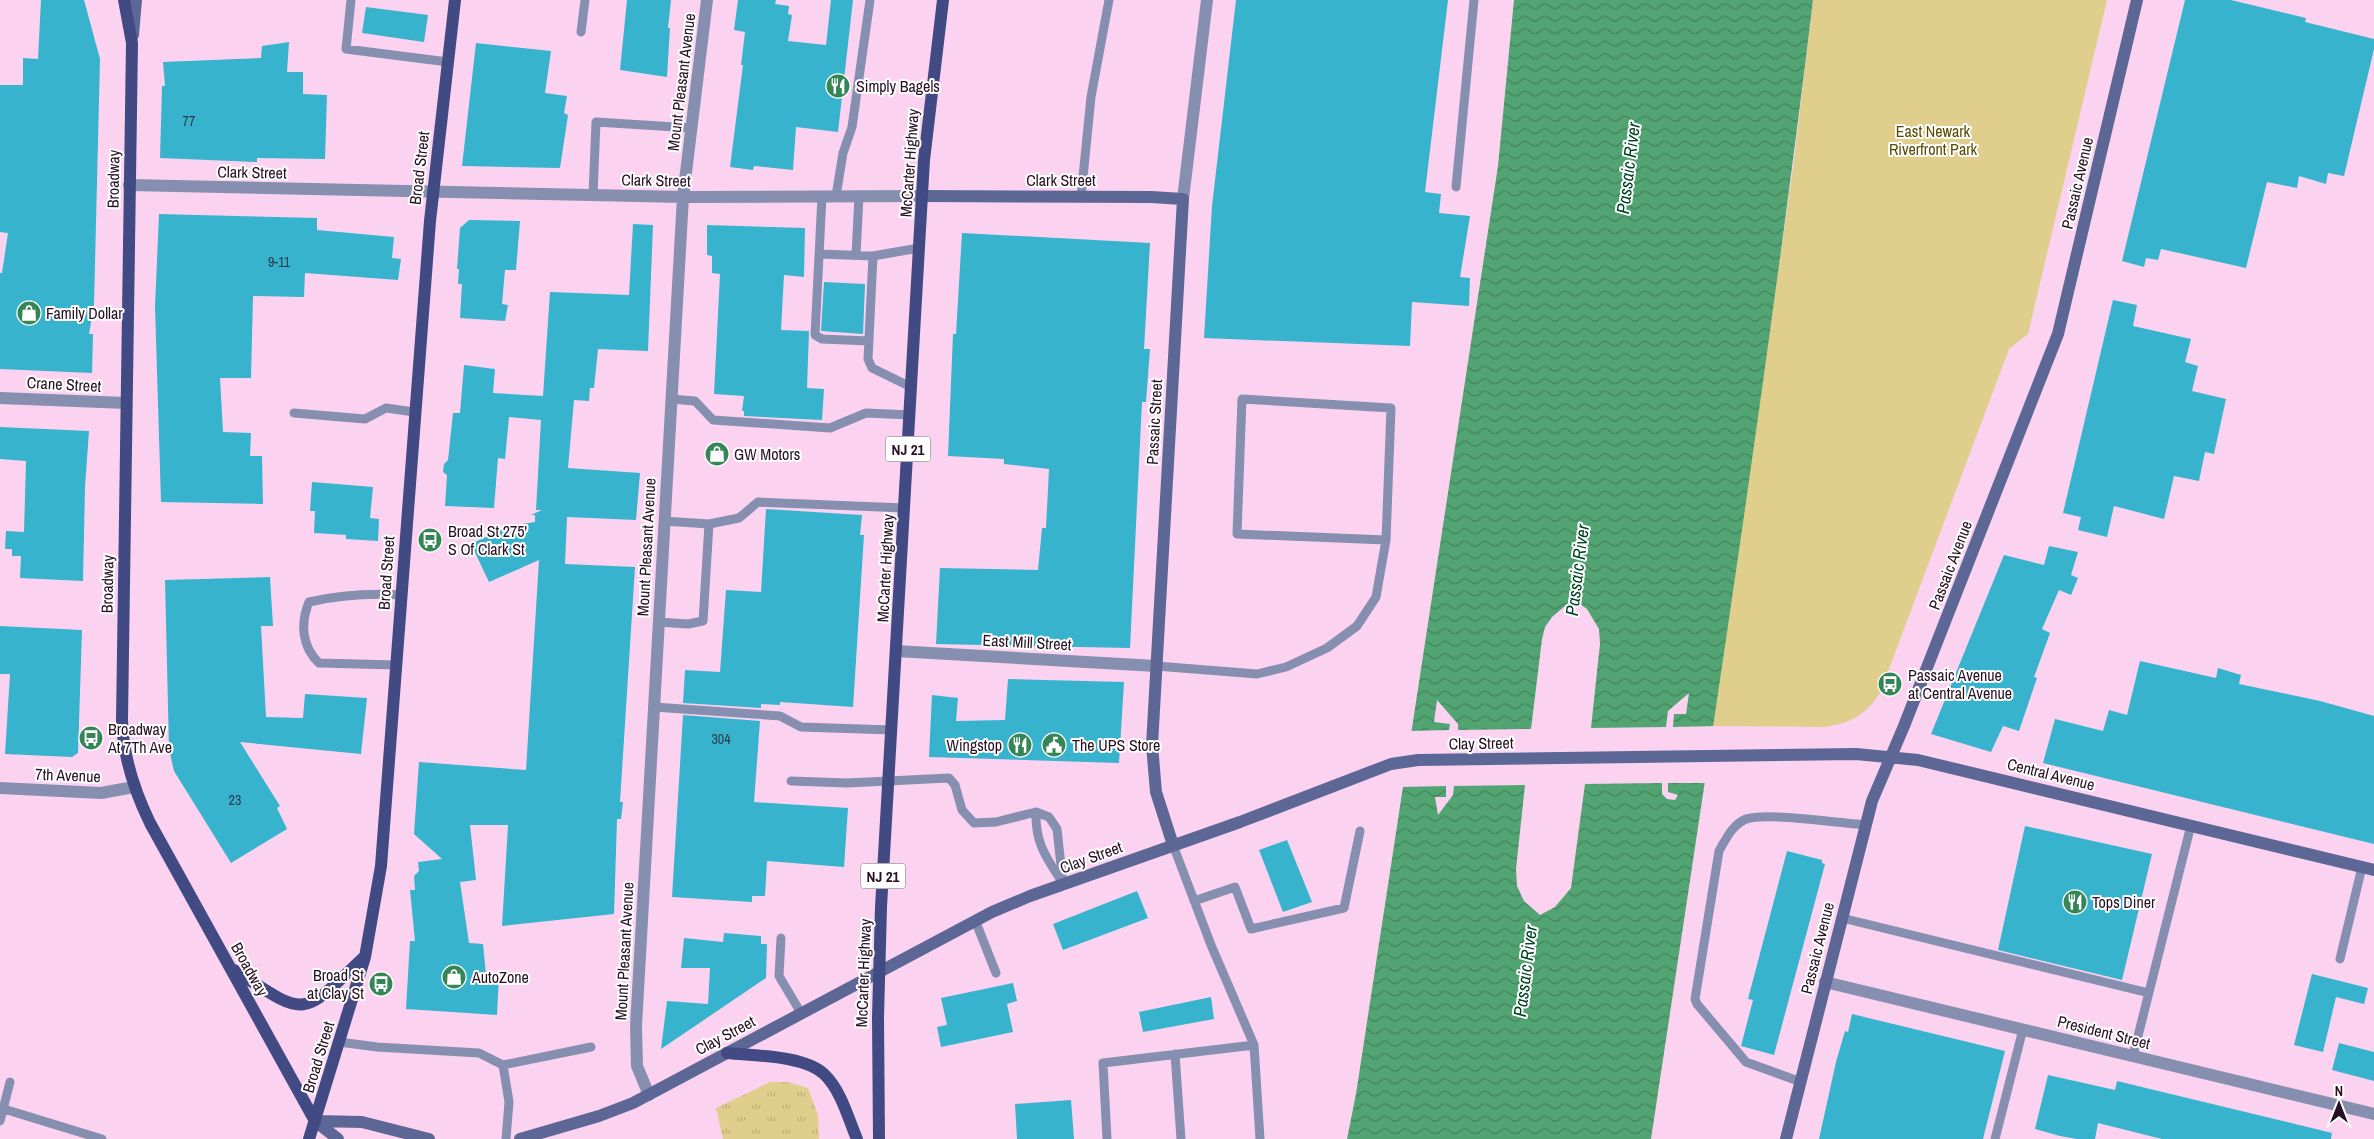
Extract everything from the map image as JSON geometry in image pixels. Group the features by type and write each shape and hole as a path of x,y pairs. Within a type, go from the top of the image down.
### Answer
{"main road":[{"path":"124,0 132,43"},
{"name":"Broadway","path":"136,0 132,43 129,185 122,735 134,787 168,858 232,969 315,1121"},
{"name":"Broad Street","path":"309,1139 365,957 381,866 414,412 433,192 455,0"},
{"name":"McCarter Highway","path":"879,1139 878,972 904,508 930,91 943,0"},
{"name":"Passaic Avenue","path":"1786,1139 1865,825 1889,758 1904,726 2058,334 2137,0"},
{"name":"Clark Street","path":"922,196 1081,196 1183,199"},
{"name":"Passaic Street","path":"1173,845 1159,806 1154,776 1152,745 1183,199"},
{"name":"Central Avenue","path":"1714,755 1856,754 1926,761 2368,869"},
{"name":"Clay Street","path":"520,1139 606,1114 649,1095 975,920 1063,884 1240,822 1399,762 1714,755"},
{"path":"232,969 285,1003 302,1006 316,1002 365,957"},
{"path":"727,1053 793,1060 814,1066 824,1074 835,1089 857,1139"},
{"path":"315,1121 338,1139"},
{"path":"315,1121 362,1122 429,1139"}],"street":[{"name":"Mount Pleasant Avenue","path":"649,1095 637,1066 635,1042 683,197 707,0"},
{"name":"Passaic Street","path":"1183,199 1206,0"},
{"name":"Clark Street","path":"129,185 683,197 922,196"},
{"name":"Crane Street","path":"0,398 126,403"},
{"name":"East Mill Street","path":"896,651 1156,666"},
{"name":"7th Avenue","path":"0,788 101,793 134,787"},
{"name":"President Street","path":"1826,982 2374,1114"}],"lane":[{"path":"351,0 346,49 448,62"},
{"path":"581,32 585,0"},
{"path":"836,196 843,153 852,126 870,0"},
{"path":"1081,196 1091,97 1109,0"},
{"path":"1456,187 1474,0"},
{"path":"593,195 596,122 692,128"},
{"path":"822,196 815,335 822,339 869,341"},
{"path":"856,255 859,196"},
{"path":"818,254 873,256 919,248"},
{"path":"873,256 868,360 872,368 911,387"},
{"path":"671,399 695,401 713,420 830,428 866,413 910,415"},
{"path":"1156,666 1257,674 1286,666 1327,648 1357,626 1376,597 1386,540 1391,408 1242,399 1237,534 1386,540"},
{"path":"294,413 365,419 386,408 414,412"},
{"path":"664,521 709,524 739,518 758,502 904,508"},
{"path":"658,622 688,624 702,621 709,524"},
{"path":"396,666 319,663 309,654 304,636 305,614 309,602 336,596 374,593 401,595"},
{"path":"654,707 780,716 801,727 892,730"},
{"path":"791,782 847,783 949,778 955,785 962,810 974,823 996,822 1036,812 1049,817 1057,830 1063,884"},
{"path":"1036,812 1035,830 1041,848 1063,884"},
{"path":"1801,1082 1746,1062 1697,1004 1695,999 1718,851 1731,830 1746,819 1763,816 1865,825"},
{"path":"2133,1056 2191,825"},
{"path":"1194,901 1235,887 1251,929 1344,908 1360,830"},
{"path":"1173,845 1194,901 1254,1045 1260,1139"},
{"path":"2340,959 2368,869"},
{"path":"1842,918 2149,994"},
{"path":"975,920 996,973"},
{"path":"781,938 779,976 801,1013"},
{"path":"1995,1139 2023,1029"},
{"path":"339,1042 377,1047 479,1053 503,1065 590,1048"},
{"path":"1107,1139 1103,1063 1254,1045"},
{"path":"1175,1054 1181,1139"},
{"path":"503,1065 509,1102 506,1139"},
{"path":"0,1121 10,1082"},
{"path":"4,1109 102,1139"}],"green space":[{"name":"East Newark Riverfront Park","path":"1813,0 2107,0 2028,334 2009,349 1880,693 1863,713 1850,721 1824,727 1713,726 1793,168"},
{"path":"770,1082 787,1082 808,1088 818,1115 819,1139 723,1139 716,1108"}],"water":[{"name":"Passaic River","path":"1514,0 1813,0 1736,570 1651,1139 1347,1139 1356,1094 1498,166"}],"pier":[{"path":"1576,601 1587,609 1599,629 1600,644 1591,728 1666,727 1668,711 1689,693 1686,714 1674,714 1673,727 1716,726 1707,783 1668,783 1668,792 1678,795 1675,800 1667,799 1662,794 1662,783 1585,784 1571,888 1555,907 1540,915 1524,901 1517,886 1516,869 1525,785 1454,786 1453,795 1438,815 1435,797 1446,797 1446,786 1400,787 1409,731 1449,730 1450,724 1434,722 1437,700 1458,724 1458,730 1531,729 1545,627 1552,617 1565,606"}],"building":[{"path":"41,0 84,0 100,59 94,304 89,334 93,334 92,373 0,369 0,273 2,273 8,233 0,232 0,85 23,85 23,58 38,59"},
{"path":"627,0 671,0 668,28 670,28 667,77 620,70"},
{"path":"738,0 776,0 775,4 789,6 788,14 792,15 788,41 826,45 831,0 853,0 838,132 796,127 793,170 754,166 753,170 730,167 743,65 741,65 745,32 734,30"},
{"path":"1236,0 1448,0 1425,192 1441,194 1439,213 1470,216 1460,277 1470,278 1469,306 1412,302 1410,346 1204,338 1212,206"},
{"path":"2185,0 2231,0 2306,18 2305,22 2374,39 2374,49 2344,176 2328,173 2326,184 2299,176 2297,188 2267,182 2246,268 2161,249 2158,260 2146,258 2144,267 2122,261"},
{"path":"366,7 428,15 424,42 362,33"},
{"path":"289,42 287,72 303,72 303,94 327,95 325,159 257,158 257,162 160,158 162,86 165,86 163,62 261,58 262,46"},
{"path":"476,43 551,51 545,93 567,96 564,113 568,115 560,168 462,166"},
{"path":"159,214 317,218 317,230 394,237 392,258 401,259 398,280 305,273 304,297 253,296 251,378 220,378 223,432 251,433 250,456 262,456 263,504 161,502 155,306"},
{"path":"469,220 520,221 516,270 505,270 502,304 508,305 505,321 460,318 462,284 458,284 459,269 457,269 460,228"},
{"path":"633,224 653,225 648,351 598,349 594,388 590,388 589,401 574,400 568,468 640,473 636,520 567,517 565,564 635,567 620,802 623,802 621,819 617,819 614,914 502,926 508,825 470,825 476,880 460,882 469,943 483,944 486,975 499,975 497,1015 406,1009 410,941 415,941 410,890 415,890 414,876 419,871 418,862 442,859 414,834 419,762 526,770 539,560 489,582 471,544 509,526 535,522 535,515 531,515 542,510 536,510 541,420 509,417 505,459 498,458 494,508 445,506 447,475 443,472 444,464 448,460 453,413 460,413 464,365 495,369 493,393 543,396 550,292 629,295"},
{"path":"707,225 805,228 804,277 784,275 781,330 809,331 807,388 824,389 822,420 744,416 744,411 742,411 744,396 714,394 720,274 712,273 712,256 707,255"},
{"path":"962,233 1150,243 1144,349 1150,349 1146,402 1142,402 1130,648 936,644 940,568 1038,570 1042,528 1046,528 1049,469 1004,464 1004,459 948,456 953,334 956,334"},
{"path":"824,282 865,284 863,334 821,331"},
{"path":"2113,300 2137,305 2133,326 2191,339 2185,362 2198,366 2192,391 2226,399 2214,454 2205,452 2199,481 2174,476 2164,519 2114,506 2107,537 2078,530 2081,517 2063,513"},
{"path":"0,427 89,431 85,487 83,581 20,578 21,556 12,556 12,549 5,549 6,531 24,532 26,461 0,459"},
{"path":"312,482 373,487 370,518 379,519 378,541 346,539 346,535 314,533 315,511 310,511"},
{"path":"766,509 862,515 860,535 864,535 853,707 780,702 780,705 761,704 761,708 683,703 685,670 720,672 726,590 761,592"},
{"path":"2049,546 2078,552 2071,575 2078,578 2071,595 2059,590 2042,629 2050,633 2034,677 2037,678 2019,731 2003,726 1991,752 1931,734 2004,555 2044,565"},
{"path":"270,577 273,626 261,626 266,717 303,718 305,694 367,698 361,754 240,742 280,806 277,808 287,829 231,863 174,771 169,749 165,580"},
{"path":"0,626 82,630 78,753 72,757 5,754 10,674 0,674"},
{"path":"2140,661 2216,678 2218,668 2241,675 2239,684 2320,701 2374,716 2374,844 2043,763 2055,719 2103,731 2109,710 2127,715"},
{"path":"1008,679 1124,682 1119,763 929,757 932,695 958,698 956,721 1005,720"},
{"path":"683,715 760,721 754,802 848,808 844,867 767,861 765,896 752,896 752,902 672,897"},
{"name":"Tops Diner","path":"2025,826 2152,854 2122,980 1998,950"},
{"path":"1287,840 1312,902 1283,912 1259,850"},
{"path":"1787,851 1822,860 1822,863 1825,864 1774,1055 1741,1046 1753,1000 1748,999"},
{"path":"1137,891 1148,918 1063,950 1053,924"},
{"path":"724,933 761,936 761,944 767,944 766,978 661,1049 667,1001 708,1004 710,968 681,968 684,938 723,942"},
{"path":"2312,974 2368,988 2364,1004 2336,997 2323,1052 2294,1045"},
{"path":"1013,983 1017,1001 1007,1004 1013,1032 941,1047 937,1027 947,1025 941,998"},
{"path":"1211,997 1214,1019 1143,1032 1139,1012"},
{"path":"1852,1014 2005,1051 1983,1139 1819,1139 1836,1062 1845,1031 1848,1032"},
{"path":"2339,1043 2374,1052 2374,1081 2332,1070"},
{"path":"2048,1075 2115,1090 2117,1081 2332,1133 2331,1139 2162,1139 2098,1123 2095,1139 2077,1139 2060,1136 2035,1129"},
{"path":"1071,1100 1074,1139 1017,1139 1015,1104"}],"place":[{"name":"Simply Bagels","path":"838,86"},
{"name":"Family Dollar","path":"29,313"},
{"name":"GW Motors","path":"717,454"},
{"name":"Broad St 275' S Of Clark St","path":"430,540"},
{"name":"Passaic Avenue at Central Avenue","path":"1890,684"},
{"name":"Broadway At 7Th Ave","path":"91,738"},
{"name":"Wingstop","path":"1020,745"},
{"name":"The UPS Store","path":"1054,745"},
{"name":"Tops Diner","path":"2075,902"},
{"name":"AutoZone","path":"454,977"},
{"name":"Broad St at Clay St","path":"381,984"}]}
